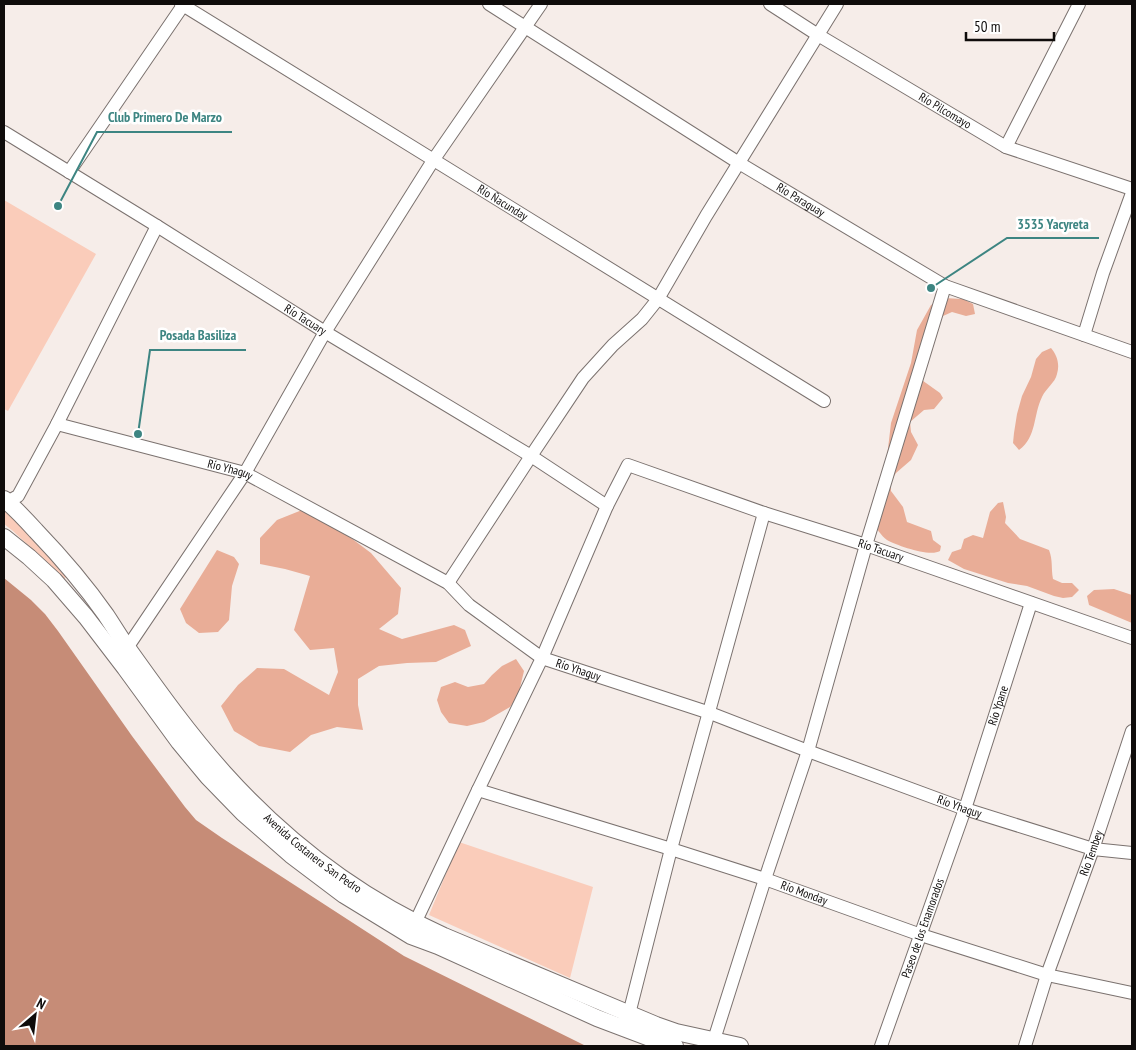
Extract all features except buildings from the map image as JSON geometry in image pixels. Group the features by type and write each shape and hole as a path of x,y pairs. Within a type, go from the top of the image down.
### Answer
{"main road":[{"name":"Avenida Costanera San Pedro","path":"6,501 62,559 106,615 127,648 193,737 224,773 270,820 336,874 377,902 415,923 625,1021 662,1044 675,1046"},
{"name":"Avenida Costanera San Pedro","path":"4,537 54,580 86,617 120,660 179,742 208,777 243,813 291,854 344,895 410,936 438,946 588,1014 676,1032 713,1044 740,1046"}],"street":[{"path":"69,172 183,4"},
{"name":"Río Ñacunday","path":"183,4 824,401"},
{"name":"Río Paraguay","path":"489,4 740,163 945,286 1132,352"},
{"path":"127,648 246,473 325,332 434,159 541,4"},
{"name":"Río Pilcomayo","path":"770,4 818,35 1006,147 1132,191"},
{"path":"448,584 583,378 613,345 642,319 658,299 706,216 838,4"},
{"path":"1006,147 1079,4"},
{"name":"Río Tacuary","path":"4,132 325,332 531,456 607,506 628,465 764,513 866,545 1132,638"},
{"path":"1084,335 1132,191"},
{"path":"6,501 18,496 57,424 157,226"},
{"path":"713,1044 808,751 866,545 945,286"},
{"name":"Río Yhaguy","path":"57,424 246,473 448,584 469,605 542,658 758,730 808,751 965,809 1093,849 1132,853"},
{"path":"415,923 542,658 607,506"},
{"path":"625,1021 764,513"},
{"name":"Río Ypane","path":"965,809 1031,603"},
{"name":"Río Tembey","path":"1025,1046 1047,975 1093,849 1132,731"},
{"name":"Río Monday","path":"478,790 765,879 921,935 1047,975 1132,993"},
{"name":"Paseo de los Enamorados","path":"880,1046 965,809"}],"shaded area":[{"path":"4,200 96,254 8,411 4,409"},
{"path":"943,298 963,299 973,304 975,314 966,316 952,312 943,316 927,340 919,378 940,393 943,398 934,409 924,410 910,422 911,432 918,445 911,460 896,473 891,481 891,491 903,507 907,522 931,531 933,540 941,546 940,551 929,553 906,548 887,540 872,522 887,457 891,423 911,363 917,330 931,305"},
{"path":"1051,348 1057,360 1057,374 1042,397 1029,439 1019,450 1013,443 1017,414 1022,396 1031,377 1036,359 1042,352"},
{"path":"1003,502 1006,517 1005,523 1020,539 1049,550 1053,579 1062,583 1072,583 1079,590 1072,597 1063,598 1027,586 1008,583 964,569 948,560 952,552 961,549 964,539 973,535 983,538 990,512 998,503"},
{"path":"4,509 68,575 64,579 4,524"},
{"path":"302,510 351,538 371,553 401,588 398,614 379,629 402,639 454,625 465,630 471,646 436,662 379,666 358,679 358,705 363,730 337,727 311,735 290,752 259,746 234,731 221,706 238,685 257,668 284,669 329,695 338,672 334,648 310,650 294,630 310,576 260,564 260,538 277,520"},
{"path":"217,550 234,557 239,564 232,586 229,620 218,632 199,633 186,623 180,609"},
{"path":"4,578 45,614 132,736 196,820 404,956 586,1046 4,1046"},
{"path":"1114,589 1132,595 1132,623 1089,605 1087,596 1094,590"},
{"path":"516,659 524,671 518,696 510,707 484,722 467,726 449,723 441,712 437,700 441,687 455,682 468,687 484,684 502,666"},
{"path":"459,842 593,887 570,978 429,915"}],"place":[{"name":"Club Primero De Marzo","path":"58,206"},
{"name":"3535 Yacyreta","path":"931,288"},
{"name":"Posada Basiliza","path":"138,434"}]}
